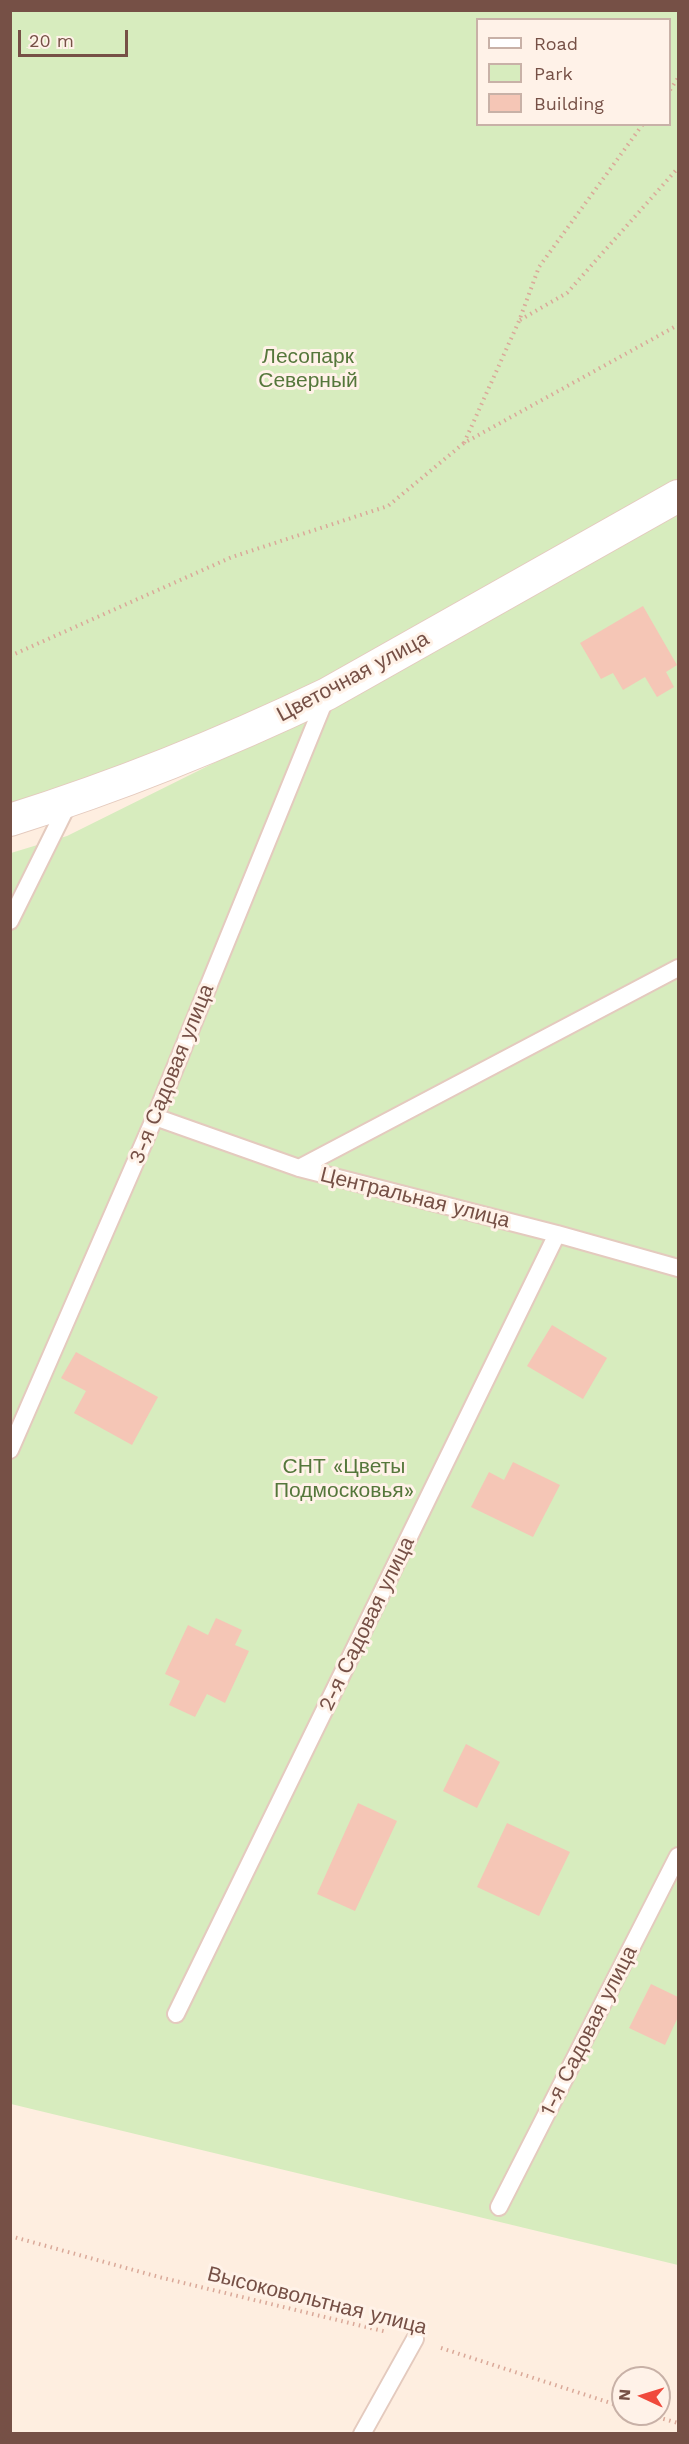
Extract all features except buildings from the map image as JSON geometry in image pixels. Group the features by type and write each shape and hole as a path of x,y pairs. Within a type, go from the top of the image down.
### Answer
{"street":[{"name":"Цветочная улица","path":"10,820 69,801 275,719 327,694 678,496"}],"lane":[{"name":"3-я Садовая улица","path":"10,1450 155,1118 327,694"},
{"path":"10,921 69,801"},
{"path":"299,1168 678,968"},
{"name":"Центральная улица","path":"155,1118 299,1168 558,1234 678,1268"},
{"name":"2-я Садовая улица","path":"176,2014 558,1234"},
{"name":"1-я Садовая улица","path":"499,2207 678,1856"},
{"path":"362,2433 414,2339"}],"path":[{"path":"464,443 519,321 538,267 642,126"},
{"path":"519,321 567,293 678,168"},
{"path":"10,656 232,557 388,506 464,443 678,325"},
{"name":"Высоковольтная улица","path":"10,2236 159,2277 414,2339 611,2404"}],"green space":[{"name":"СНТ «Цветы Подмосковья»","path":"11,11 678,11 678,2265 11,2104 11,853 67,836 224,758 519,600 11,818"}],"park label":[{"name":"Лесопарк Северный","path":"308,369"}]}
